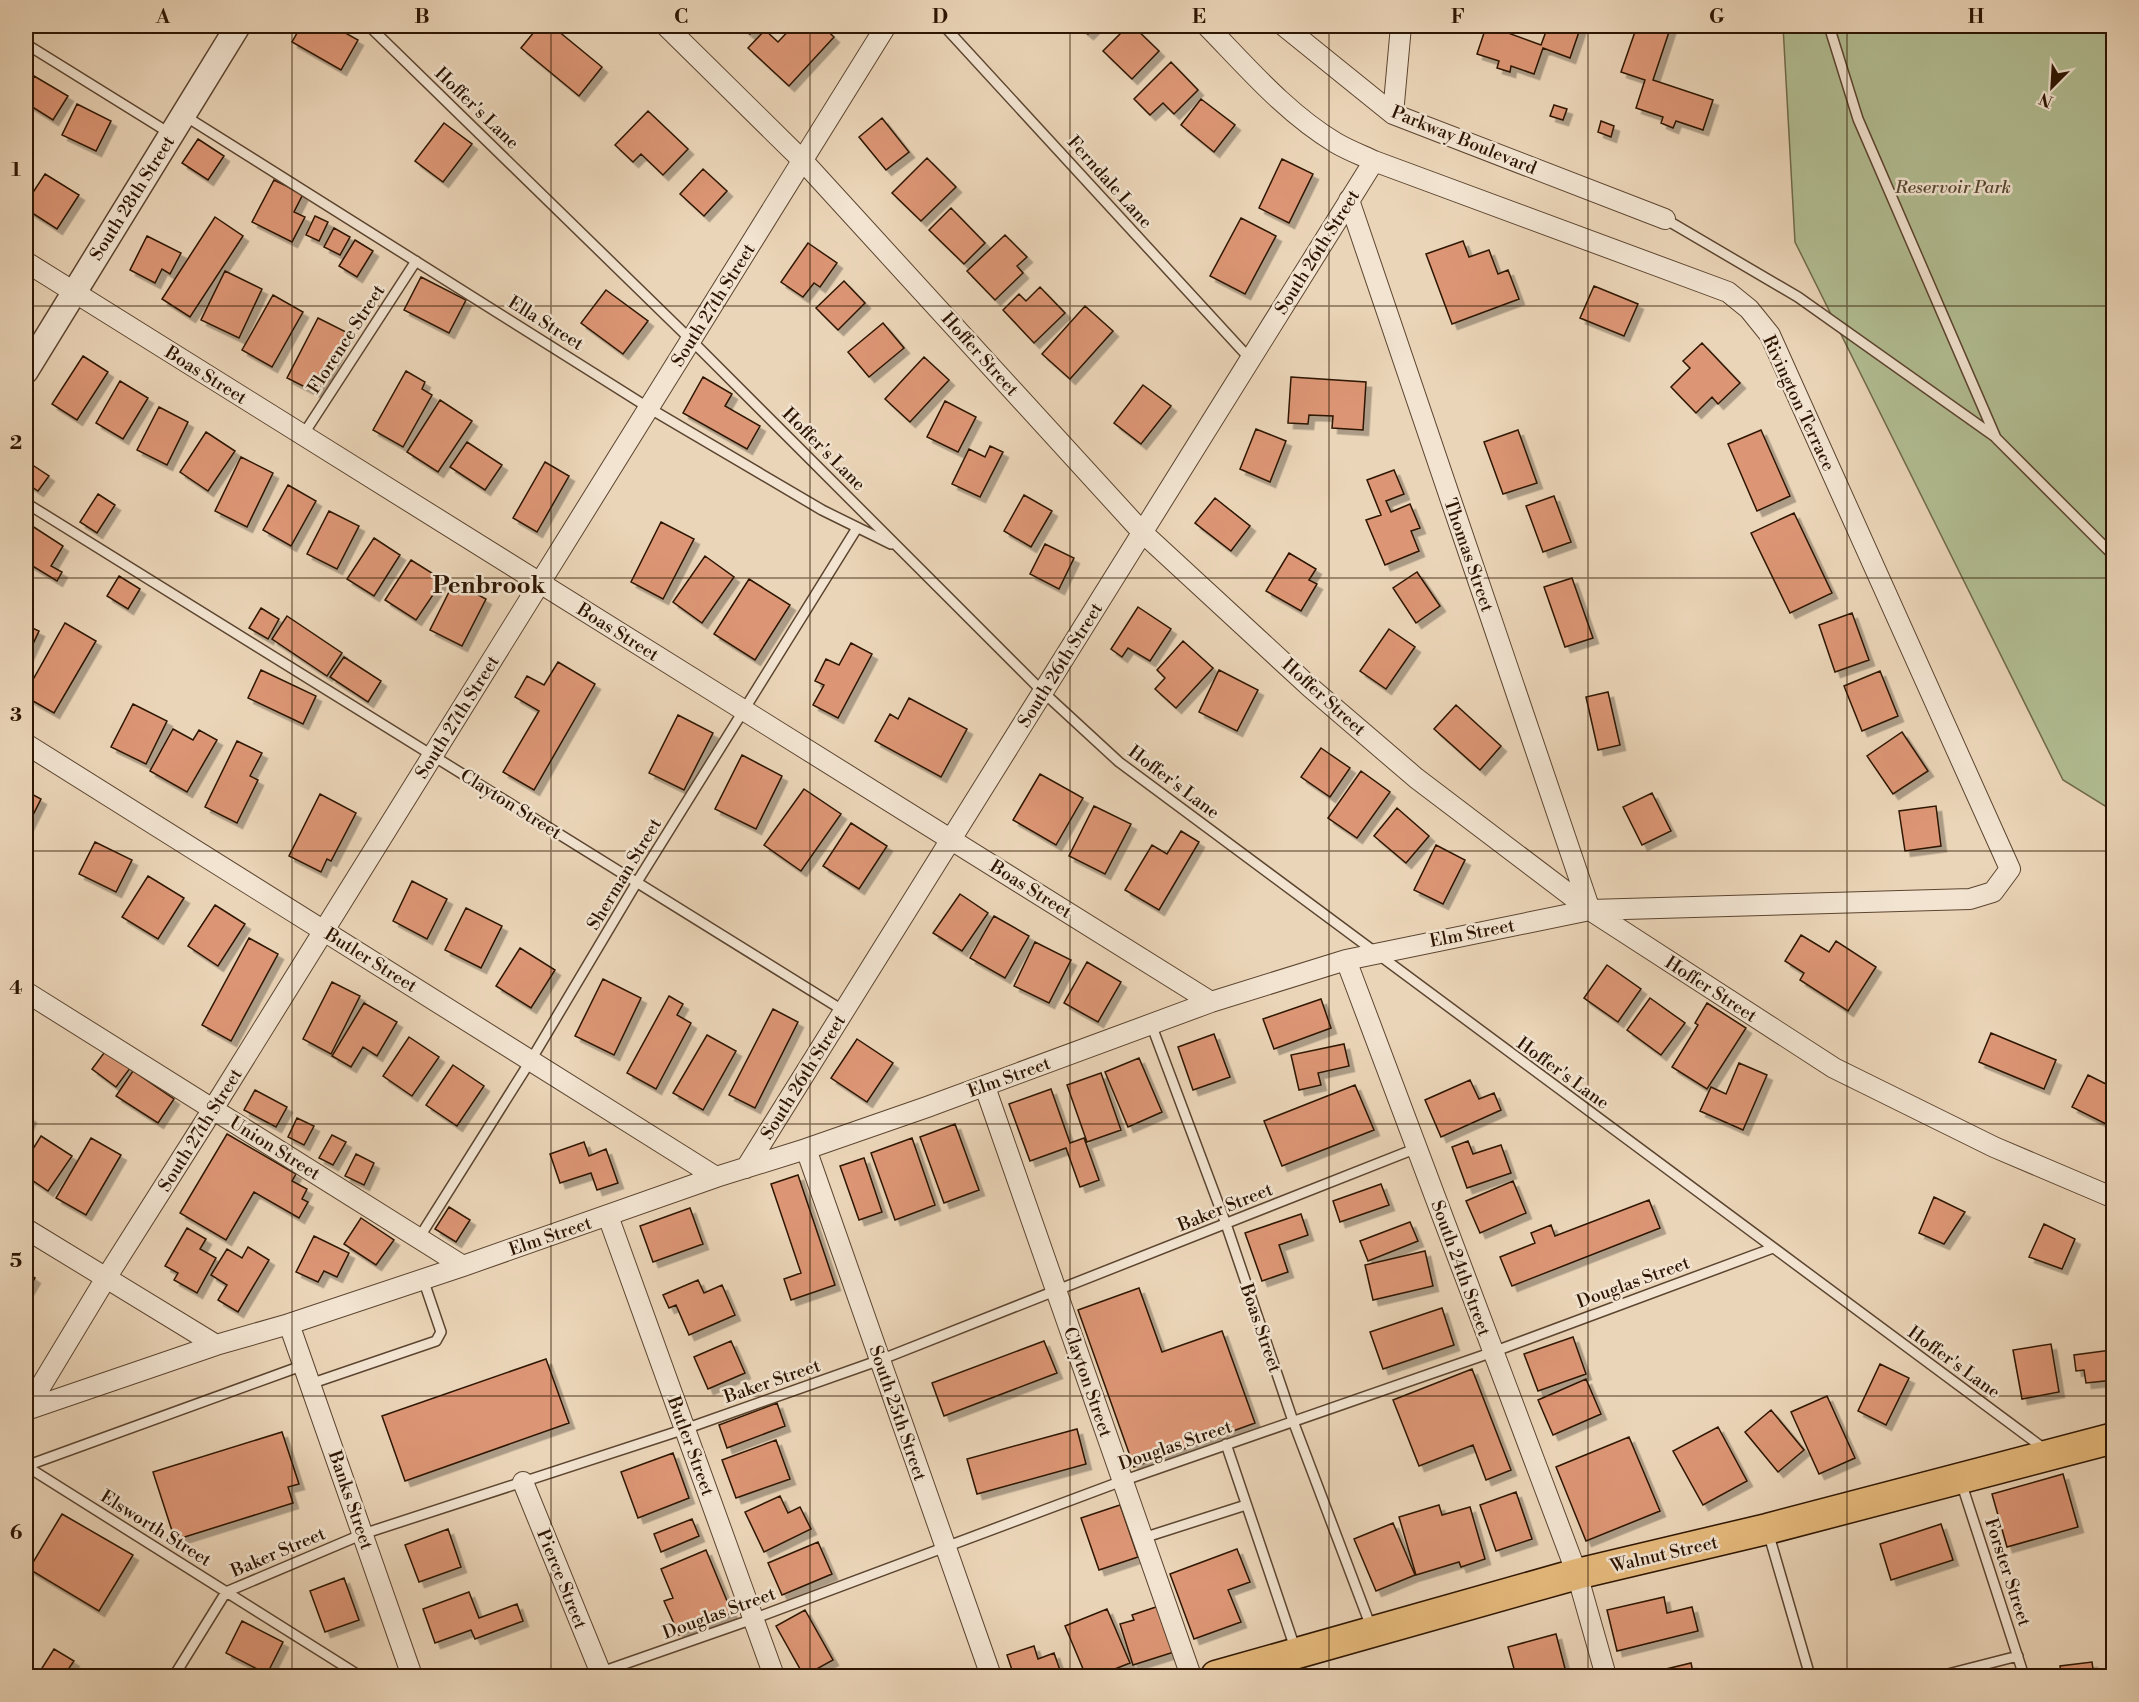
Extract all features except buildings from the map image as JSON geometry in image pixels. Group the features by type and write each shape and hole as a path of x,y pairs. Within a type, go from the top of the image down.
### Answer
{"main road":[{"name":"Walnut Street","path":"1216,1677 1577,1574 1767,1529 2114,1438"}],"street":[{"name":"South 28th Street","path":"26,371 238,26"},
{"name":"Hoffer Street","path":"666,26 802,161 1143,533 1311,688 1416,778 1590,910 1834,1068 1994,1147 2114,1198"},
{"name":"South 27th Street","path":"26,1410 886,26"},
{"path":"1207,26 1275,96 1309,124 1337,144 1374,161"},
{"name":"Parkway Boulevard","path":"1284,26 1393,114 1665,219"},
{"path":"1393,114 1401,26"},
{"name":"South 26th Street","path":"746,1168 1374,161"},
{"name":"Rivington Terrace","path":"1374,161 1728,292 1749,309 1770,335 2010,869"},
{"name":"Thomas Street","path":"1349,200 1590,910"},
{"name":"Boas Street","path":"26,262 1211,1002"},
{"name":"Butler Street","path":"26,744 716,1177"},
{"name":"Elm Street","path":"26,1410 463,1266 716,1177 806,1149 985,1087 1211,1002 1346,960 1590,910 1970,899 1994,892 2010,869"},
{"name":"South 24th Street","path":"1346,960 1577,1574 1606,1677"},
{"name":"Union Street","path":"26,992 463,1266"},
{"name":"Clayton Street","path":"985,1087 1191,1677"},
{"name":"South 25th Street","path":"806,1149 991,1677"},
{"name":"Butler Street","path":"608,1216 774,1677"},
{"path":"26,1228 216,1346"},
{"name":"Banks Street","path":"289,1324 412,1677"},
{"name":"Pierce Street","path":"523,1482 597,1675"}],"lane":[{"name":"Hoffer's Lane","path":"369,26 691,340 1043,692 1119,762 2053,1455"},
{"name":"Ferndale Lane","path":"944,26 1251,360"},
{"path":"1829,26 1858,119 1995,438"},
{"name":"Ella Street","path":"26,44 177,124 416,261 649,408 822,510 899,548"},
{"path":"1665,219 1798,297 1995,438 2114,556"},
{"name":"Florence Street","path":"303,435 416,261"},
{"name":"Clayton Street","path":"26,503 844,1011"},
{"name":"Sherman Street","path":"419,1238 531,1060 637,882 857,528"},
{"name":"Boas Street","path":"1151,1024 1226,1224 1293,1421 1373,1632"},
{"name":"Baker Street","path":"174,1677 226,1592 363,1534 685,1429 880,1360 1417,1148"},
{"name":"Douglas Street","path":"597,1675 753,1619 945,1545 1226,1444 1493,1352 1773,1248"},
{"path":"310,1384 436,1341 441,1332 423,1279"},
{"path":"26,1466 304,1365"},
{"path":"1226,1444 1297,1653"},
{"name":"Elsworth Street","path":"26,1466 360,1677"},
{"name":"Forster Street","path":"1960,1478 2024,1677"},
{"path":"1142,1538 1246,1505"},
{"path":"1767,1529 1810,1677"},
{"path":"1940,1677 2018,1656"}],"green space":[{"name":"Reservoir Park","path":"1783,26 2113,26 2113,811 2063,780 1795,242"}],"district":[{"name":"Penbrook","path":"489,585"}]}
